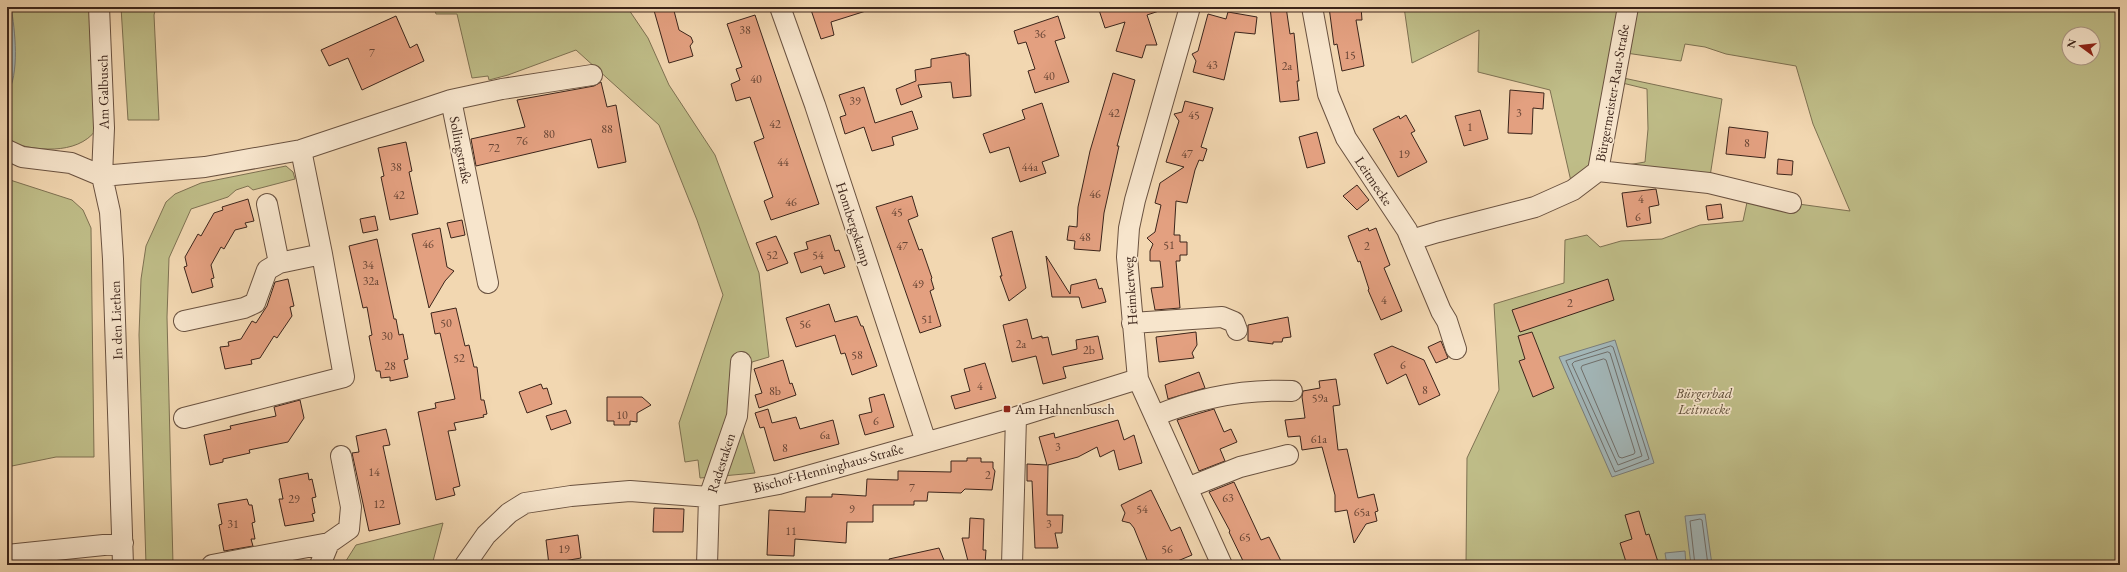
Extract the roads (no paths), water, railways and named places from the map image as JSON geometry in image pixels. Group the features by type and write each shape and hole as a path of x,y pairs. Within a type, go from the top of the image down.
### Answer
{"street":[{"name":"Am Galbusch","path":"99,7 104,120 102,176"},
{"name":"Hombergskamp","path":"780,7 815,105 926,442"},
{"name":"Heimkerweg","path":"1190,7 1135,200 1129,228 1127,257 1138,379 1222,565"},
{"name":"Leitmecke","path":"1312,7 1328,94 1346,138 1407,230 1440,311 1447,321 1456,349"},
{"name":"Bürgermeister-Rau-Straße","path":"1411,240 1535,207 1573,190 1598,170 1628,7"},
{"path":"451,100 502,89 592,75"},
{"name":"Sollingstraße","path":"102,176 205,167 301,150 451,100 488,283"},
{"path":"7,150 22,157 70,163 102,176"},
{"path":"184,418 344,377 322,254 301,150"},
{"path":"1598,170 1709,183 1791,203"},
{"name":"In den Liethen","path":"102,176 110,212 113,259 123,565"},
{"path":"267,204 279,263"},
{"path":"184,321 244,308 255,303 266,270 279,263 322,254"},
{"path":"1132,323 1222,317 1234,322 1237,330"},
{"name":"Radestaken","path":"707,565 709,496 737,416 742,362"},
{"name":"Bischof-Henninghaus-Straße","path":"465,565 486,535 509,513 525,503 571,496 630,491 709,496 779,484 1016,417 1138,379"},
{"path":"1155,416 1202,400 1224,395 1274,390 1292,391"},
{"path":"1012,565 1016,417"},
{"path":"1188,488 1240,467 1288,455"},
{"path":"212,565 329,543 349,529 351,507 341,456"},
{"path":"7,555 123,543"},
{"path":"320,565 329,543"}],"water":[{"path":"7,7 11,7 14,27 15,64 14,75 7,94"},
{"path":"1615,340 1654,463 1612,477 1559,357"},
{"path":"1705,514 1712,565 1691,565 1685,516"},
{"path":"1685,551 1686,565 1667,565 1665,553"}],"place":[{"name":"Am Hahnenbusch","path":"1007,409"}],"park label":[{"name":"Bürgerbad Leitmecke","path":"1704,402"}]}
